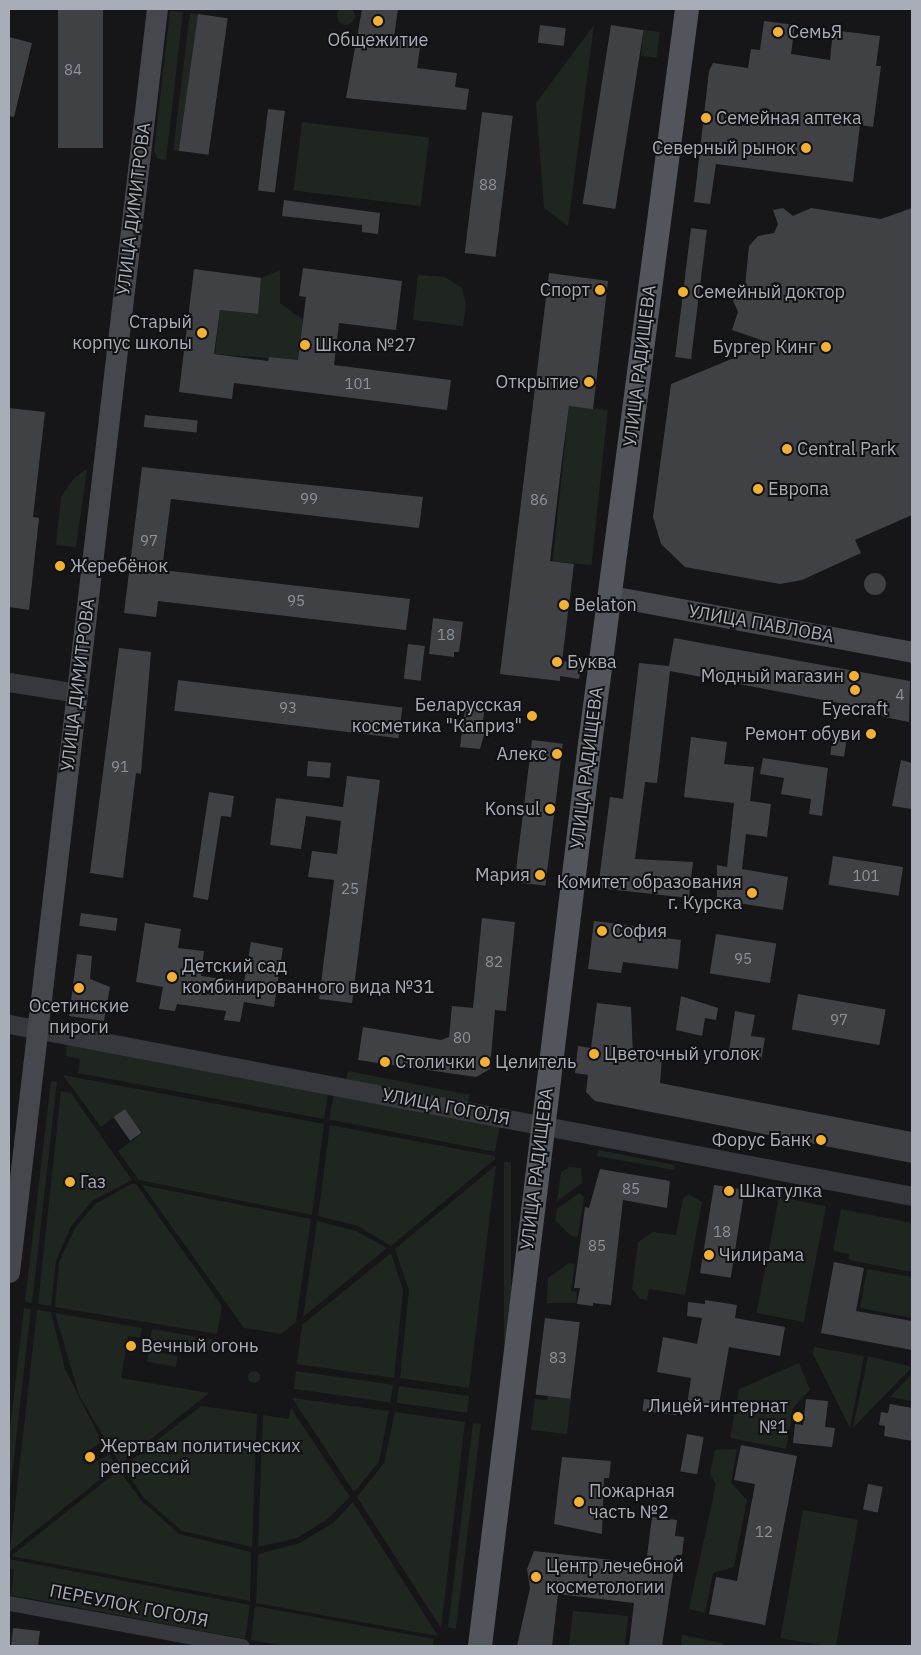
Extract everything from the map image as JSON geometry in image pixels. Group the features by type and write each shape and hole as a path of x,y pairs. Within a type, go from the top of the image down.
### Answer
{"main road":[{"name":"УЛИЦА ДИМИТРОВА","path":"9,1272 157,9"},
{"name":"УЛИЦА РАДИЩЕВА","path":"480,1646 542,1125 687,9"},
{"name":"УЛИЦА ПАВЛОВА","path":"611,596 912,652"}],"street":[{"path":"9,682 78,693"},
{"name":"УЛИЦА ГОГОЛЯ","path":"9,1024 912,1196"},
{"name":"ПЕРЕУЛОК ГОГОЛЯ","path":"9,1603 242,1646"}],"shaded area":[{"path":"342,7 350,7 355,12 353,23 342,25 337,20 337,12"},
{"path":"170,11 183,12 166,160 158,159 154,151"},
{"path":"190,13 198,14 181,151 173,150"},
{"path":"594,25 568,226 544,208 536,103"},
{"path":"644,30 660,32 657,58 641,56"},
{"path":"302,122 429,138 421,206 294,190"},
{"path":"280,270 280,303 303,320 298,360 215,354 220,310 257,314 261,278"},
{"path":"418,275 445,277 462,288 466,305 463,326 413,320"},
{"path":"569,406 608,410 591,565 553,561"},
{"path":"87,469 76,547 56,545 61,497 74,478"},
{"path":"67,1042 328,1093 324,1119 78,1073 80,1059 66,1056"},
{"path":"348,1071 470,1095 468,1103 346,1080"},
{"path":"63,1075 324,1124 312,1215 139,1180 118,1151 143,1133 125,1109 101,1127"},
{"path":"51,1081 57,1082 32,1303 25,1302"},
{"path":"61,1091 71,1093 132,1180 92,1201 71,1226 56,1261 51,1306 38,1304"},
{"path":"334,1094 500,1126 495,1152 329,1120"},
{"path":"330,1125 495,1156 495,1159 391,1246 358,1226 318,1216"},
{"path":"598,1150 675,1165 674,1170 597,1156"},
{"path":"504,1162 511,1162 511,1391 504,1391"},
{"path":"496,1165 469,1388 400,1378 409,1290 395,1249"},
{"path":"569,1167 581,1168 582,1183 557,1201 561,1172"},
{"path":"131,1184 136,1184 222,1306 217,1334 55,1307 59,1262 75,1228 95,1204"},
{"path":"142,1185 311,1219 296,1322 281,1334 244,1328"},
{"path":"579,1193 584,1197 578,1237 571,1236 555,1220 557,1209"},
{"path":"688,1194 702,1202 685,1295 649,1289 647,1300 640,1299 632,1289 638,1242 653,1232 676,1235 683,1199"},
{"path":"779,1197 826,1206 804,1322 756,1313"},
{"path":"841,1209 912,1223 912,1272 849,1260 850,1254 833,1251"},
{"path":"317,1221 356,1231 387,1248 303,1317"},
{"path":"391,1253 403,1290 394,1378 297,1364 302,1325"},
{"path":"569,1263 575,1264 571,1291 577,1292 576,1303 547,1303 548,1278"},
{"path":"867,1269 912,1277 912,1318 860,1308"},
{"path":"24,1308 31,1309 9,1502 9,1437"},
{"path":"37,1310 51,1312 65,1369 102,1442 83,1454 90,1465 109,1454 117,1466 10,1551"},
{"path":"55,1313 142,1328 140,1338 128,1336 121,1378 209,1393 120,1464 79,1395"},
{"path":"152,1329 219,1341 217,1352 150,1340"},
{"path":"814,1347 864,1356 850,1428 813,1354"},
{"path":"149,1351 178,1356 176,1367 147,1362"},
{"path":"868,1356 912,1367 853,1428"},
{"path":"799,1363 810,1390 793,1408 786,1449 730,1438 739,1389"},
{"path":"254,1371 260,1377 254,1383 248,1377"},
{"path":"296,1371 393,1385 391,1402 293,1389"},
{"path":"912,1374 912,1401 890,1397"},
{"path":"399,1386 469,1396 467,1413 397,1403"},
{"path":"548,1395 571,1398 567,1434 531,1430 535,1399 547,1400"},
{"path":"292,1398 389,1411 379,1462 354,1492"},
{"path":"201,1406 257,1414 252,1547 182,1531 144,1498 123,1467"},
{"path":"291,1408 350,1497 329,1518 297,1538 258,1547 263,1415 289,1419"},
{"path":"395,1412 465,1422 441,1628 357,1497 384,1463"},
{"path":"473,1423 481,1424 456,1628 448,1627"},
{"path":"737,1449 731,1483 747,1500 734,1567 713,1573 705,1613 689,1609 716,1484 710,1474 715,1450"},
{"path":"119,1470 141,1500 179,1534 251,1552 250,1601 11,1556"},
{"path":"353,1502 438,1636 256,1603 258,1554 300,1543 333,1523"},
{"path":"803,1510 858,1520 836,1646 780,1638"},
{"path":"9,1559 250,1605 245,1639 11,1595 14,1569 9,1568"},
{"path":"255,1606 434,1639 433,1646 286,1646 251,1640"},
{"path":"573,1611 628,1616 625,1646 569,1646"},
{"path":"682,1635 723,1643 723,1646 681,1646"}],"building":[{"path":"58,9 103,9 103,148 58,148"},
{"path":"362,9 398,9 394,37 421,41 417,68 457,73 455,87 469,89 466,110 346,98"},
{"path":"198,14 228,18 209,155 179,151"},
{"path":"764,21 795,25 791,54 830,60 833,30 880,36 876,66 881,66 873,127 860,125 853,182 716,164 710,204 694,202 709,71 713,63 748,68 751,49 760,50"},
{"path":"540,25 566,28 564,46 538,43"},
{"path":"611,25 644,30 615,209 583,204"},
{"path":"9,37 32,43 14,117 9,116"},
{"path":"268,109 285,111 275,192 258,190"},
{"path":"482,112 513,116 495,257 465,253"},
{"path":"284,200 380,213 378,234 362,232 362,225 282,216"},
{"name":"Central Park","path":"783,208 793,216 811,208 881,219 912,208 912,515 855,540 861,553 802,580 780,584 685,567 661,544 653,517 671,384 770,343 732,330 738,312 732,298 745,287 749,246 758,236 774,233 778,224 773,210"},
{"path":"691,228 707,230 691,359 675,357"},
{"path":"303,268 402,281 396,330 339,323 334,365 451,380 447,410 234,383 232,399 179,392 194,269 261,278 258,314 220,310 214,354 268,361 269,357 298,360 306,297 299,296"},
{"path":"549,273 608,281 593,409 569,406 562,460 550,561 574,564 562,661 581,664 579,679 560,676 560,681 500,674"},
{"path":"9,408 45,412 33,517 39,518 29,610 9,607"},
{"path":"145,415 198,421 196,432 144,427"},
{"path":"142,467 423,497 419,528 171,499 162,570 410,599 406,630 158,601 156,617 124,613"},
{"path":"871,573 879,573 886,580 886,588 879,595 871,595 864,588 864,580"},
{"path":"433,618 463,622 459,652 454,652 454,657 429,654"},
{"path":"674,638 910,681 909,722 870,714 871,709 670,671 657,783 645,782 635,859 693,862 689,898 598,888 610,797 623,799 639,663 669,666"},
{"path":"408,644 425,646 421,681 404,679"},
{"path":"119,648 151,652 141,774 136,773 123,878 90,873"},
{"path":"178,680 402,708 399,738 174,711"},
{"path":"466,703 485,706 483,720 488,721 480,749 460,747"},
{"path":"833,735 847,737 844,757 830,755"},
{"path":"691,737 727,742 724,764 754,767 750,801 771,804 767,837 746,834 742,869 788,877 783,910 717,900 717,865 727,867 734,803 684,797"},
{"path":"532,740 563,744 545,886 515,882"},
{"path":"763,758 828,768 822,816 809,814 811,799 781,794 784,778 760,774"},
{"path":"901,760 912,763 912,809 892,806"},
{"path":"308,761 331,763 330,778 307,776"},
{"path":"347,776 380,780 352,1003 319,999 334,880 308,877 312,851 337,854 341,821 306,816 301,849 270,845 276,798 343,807"},
{"path":"209,792 234,796 231,817 221,816 208,900 193,897"},
{"path":"833,856 903,867 899,896 828,885"},
{"path":"81,913 118,918 116,931 79,926"},
{"path":"482,918 515,922 506,1011 495,1010 490,1069 476,1077 358,1060 363,1027 441,1040 449,1037 452,1006 473,1008"},
{"path":"594,921 634,926 633,934 681,940 678,969 623,962 621,973 588,969"},
{"name":"Детский сад комбинированного вида №31","path":"145,923 181,929 178,948 204,951 201,976 244,982 251,942 283,948 274,1007 244,1002 240,1022 224,1020 226,1011 177,1004 175,1011 159,1009 163,987 136,982"},
{"path":"716,934 776,944 770,983 710,974"},
{"path":"77,954 92,956 90,979 110,987 104,1021 69,1016"},
{"path":"798,994 886,1009 879,1045 792,1029"},
{"path":"681,996 718,1008 716,1020 705,1018 702,1036 676,1030"},
{"path":"597,1003 631,1007 633,1056 662,1059 660,1083 912,1132 912,1163 595,1101 586,1092 588,1075 575,1073 578,1046 591,1048"},
{"path":"735,1011 755,1015 751,1036 765,1038 761,1061 729,1051"},
{"path":"125,1109 142,1133 130,1141 114,1117"},
{"path":"600,1169 670,1181 667,1208 623,1200 611,1305 593,1303 593,1306 577,1304 580,1288 574,1288 585,1207 589,1208"},
{"path":"714,1185 745,1190 731,1278 700,1273"},
{"path":"834,1262 864,1268 856,1311 912,1321 912,1350 821,1333"},
{"path":"705,1300 737,1305 735,1318 785,1327 780,1356 729,1347 718,1410 687,1405 691,1378 657,1372 663,1337 697,1344 702,1318 687,1316 688,1302 705,1304"},
{"path":"545,1318 580,1322 570,1399 536,1394"},
{"path":"644,1399 678,1403 676,1415 643,1411"},
{"path":"806,1399 828,1401 825,1427 835,1428 832,1447 793,1443 795,1424 803,1425"},
{"path":"890,1404 912,1408 912,1441 884,1436 885,1426 879,1425 881,1412 888,1413"},
{"path":"687,1434 704,1437 697,1474 680,1471"},
{"path":"741,1445 797,1456 765,1625 709,1614 716,1577 737,1581 755,1484 734,1480"},
{"path":"562,1457 611,1461 609,1478 604,1478 602,1534 554,1524"},
{"path":"868,1484 883,1487 878,1512 863,1510"},
{"path":"652,1517 677,1520 675,1536 684,1537 682,1555 676,1555 662,1646 629,1646 634,1603 558,1594 552,1646 517,1646 530,1588 527,1569 534,1551 646,1564"},
{"path":"13,1628 40,1631 38,1646 11,1646"}],"place":[{"name":"Общежитие","path":"378,21"},
{"name":"СемьЯ","path":"778,32"},
{"name":"Семейная аптека","path":"706,118"},
{"name":"Северный рынок","path":"806,148"},
{"name":"Спорт","path":"600,290"},
{"name":"Семейный доктор","path":"683,292"},
{"name":"Старый корпус школы","path":"202,333"},
{"name":"Школа №27","path":"305,345"},
{"name":"Бургер Кинг","path":"826,347"},
{"name":"Открытие","path":"589,382"},
{"name":"Central Park","path":"787,449"},
{"name":"Европа","path":"758,489"},
{"name":"Жеребёнок","path":"60,566"},
{"name":"Belaton","path":"564,605"},
{"name":"Буква","path":"557,662"},
{"name":"Модный магазин","path":"854,676"},
{"name":"Eyecraft","path":"855,690"},
{"name":"Беларусская косметика \"Каприз\"","path":"532,716"},
{"name":"Ремонт обуви","path":"871,734"},
{"name":"Алекс","path":"557,754"},
{"name":"Konsul","path":"550,809"},
{"name":"Мария","path":"540,875"},
{"name":"Комитет образования г. Курска","path":"752,893"},
{"name":"София","path":"602,931"},
{"name":"Детский сад комбинированного вида №31","path":"172,977"},
{"name":"Осетинские пироги","path":"79,988"},
{"name":"Цветочный уголок","path":"594,1054"},
{"name":"Столички","path":"385,1062"},
{"name":"Целитель","path":"485,1062"},
{"name":"Форус Банк","path":"821,1140"},
{"name":"Газ","path":"70,1182"},
{"name":"Шкатулка","path":"729,1191"},
{"name":"Чилирама","path":"709,1255"},
{"name":"Вечный огонь","path":"131,1346"},
{"name":"Лицей-интернат №1","path":"798,1417"},
{"name":"Жертвам политических репрессий","path":"90,1457"},
{"name":"Пожарная часть №2","path":"579,1502"},
{"name":"Центр лечебной косметологии","path":"536,1577"}]}
